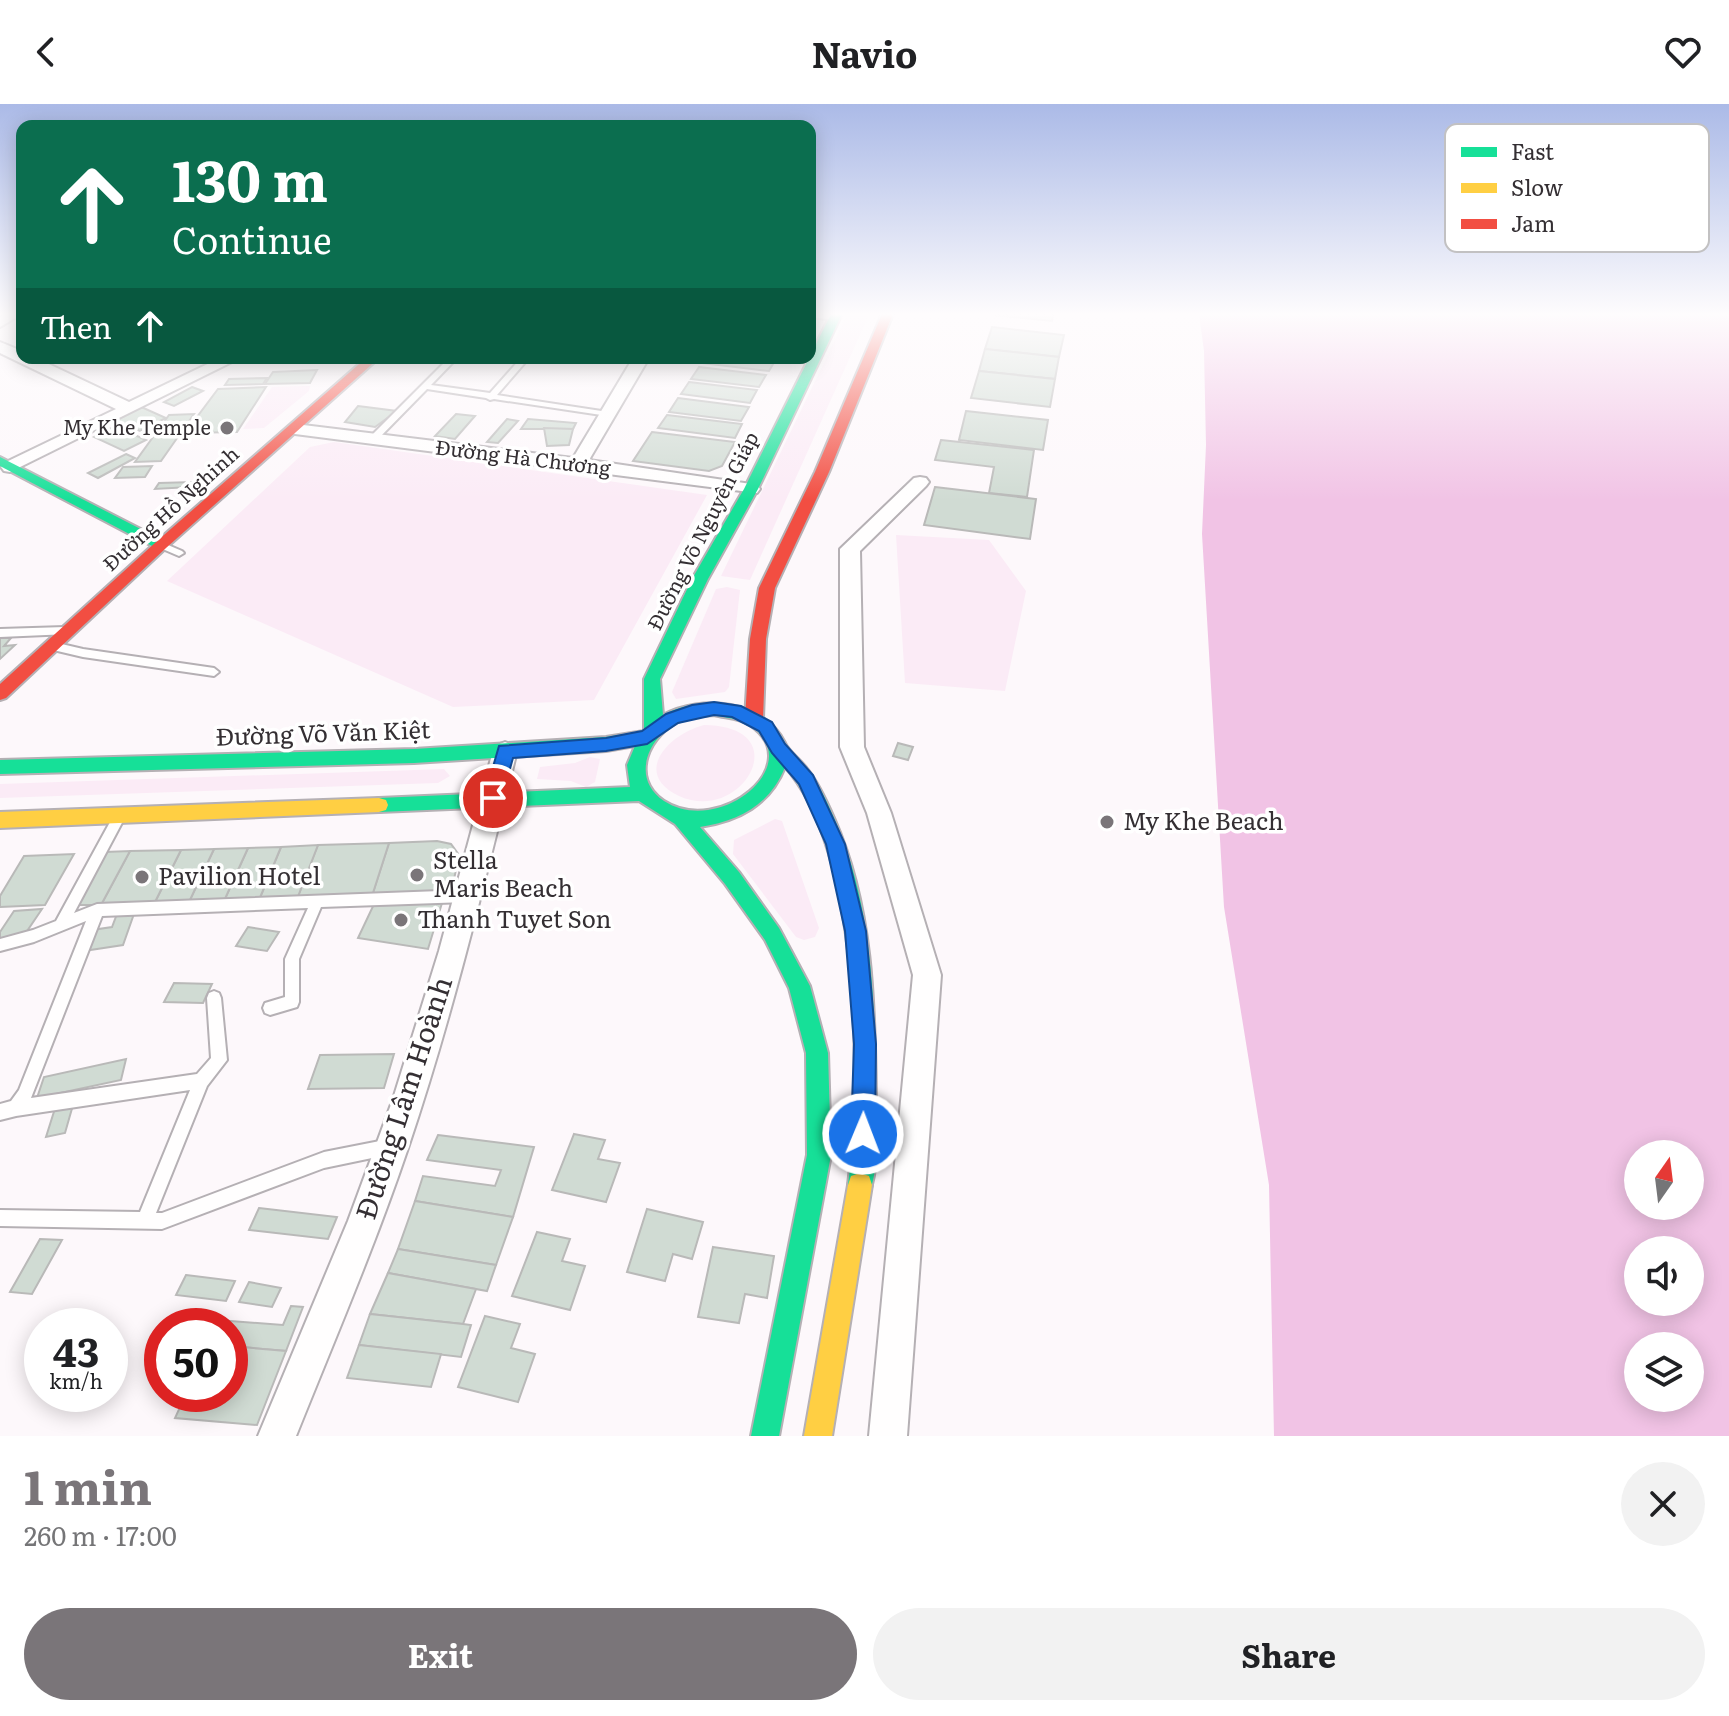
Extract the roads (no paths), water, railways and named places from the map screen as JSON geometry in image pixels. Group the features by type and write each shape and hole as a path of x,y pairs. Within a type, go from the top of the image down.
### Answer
{"main road":[{"name":"Đường Hồ Nghinh","path":"0,694 161,545 353,376"},
{"name":"Đường Võ Nguyên Giáp","path":"651,733 652,679 700,579 751,489 806,376"},
{"path":"754,718 758,639 767,588 822,472 862,376"},
{"path":"5,464 161,545"},
{"path":"779,749 777,774 763,796 751,805 706,820 680,817 653,806 641,794 635,780 634,765 638,751 651,733 672,718 692,711 724,710 754,718 774,737 779,749 806,780 835,844 856,931 865,1044 863,1164 818,1436"},
{"name":"Đường Võ Văn Kiệt","path":"0,767 505,751 606,744 651,733"},
{"path":"0,820 641,794"},
{"path":"680,817 732,878 772,934 799,986 817,1053 819,1155 765,1436"}],"street":[{"path":"61,376 127,408"},
{"path":"5,464 193,376"},
{"path":"570,467 630,376"},
{"name":"Đường Hà Chương","path":"295,429 751,489"},
{"path":"888,1436 927,975 879,813 852,747 850,549 920,482"},
{"name":"Đường Lâm Hoành","path":"277,1436 358,1242 393,1147 467,896 505,751"}],"lane":[{"path":"373,439 435,376"},
{"path":"490,398 509,376"},
{"path":"425,386 608,414"},
{"path":"161,545 179,553"},
{"path":"0,633 70,631"},
{"path":"53,646 214,672"},
{"path":"61,924 120,814"},
{"path":"0,945 34,936 97,910 467,896"},
{"path":"270,1008 292,1002 292,959 317,902"},
{"path":"8,1110 25,1095 97,910"},
{"path":"145,1220 201,1081 219,1060 214,998"},
{"path":"8,1110 201,1081"},
{"path":"0,1218 162,1221 324,1160 393,1147"}],"place":[{"name":"My Khe Temple","path":"227,428"},
{"name":"My Khe Beach","path":"1107,822"},
{"name":"Stella Maris Beach","path":"417,875"},
{"name":"Pavilion Hotel","path":"142,877"},
{"name":"Thanh Tuyet Son","path":"401,920"}]}
